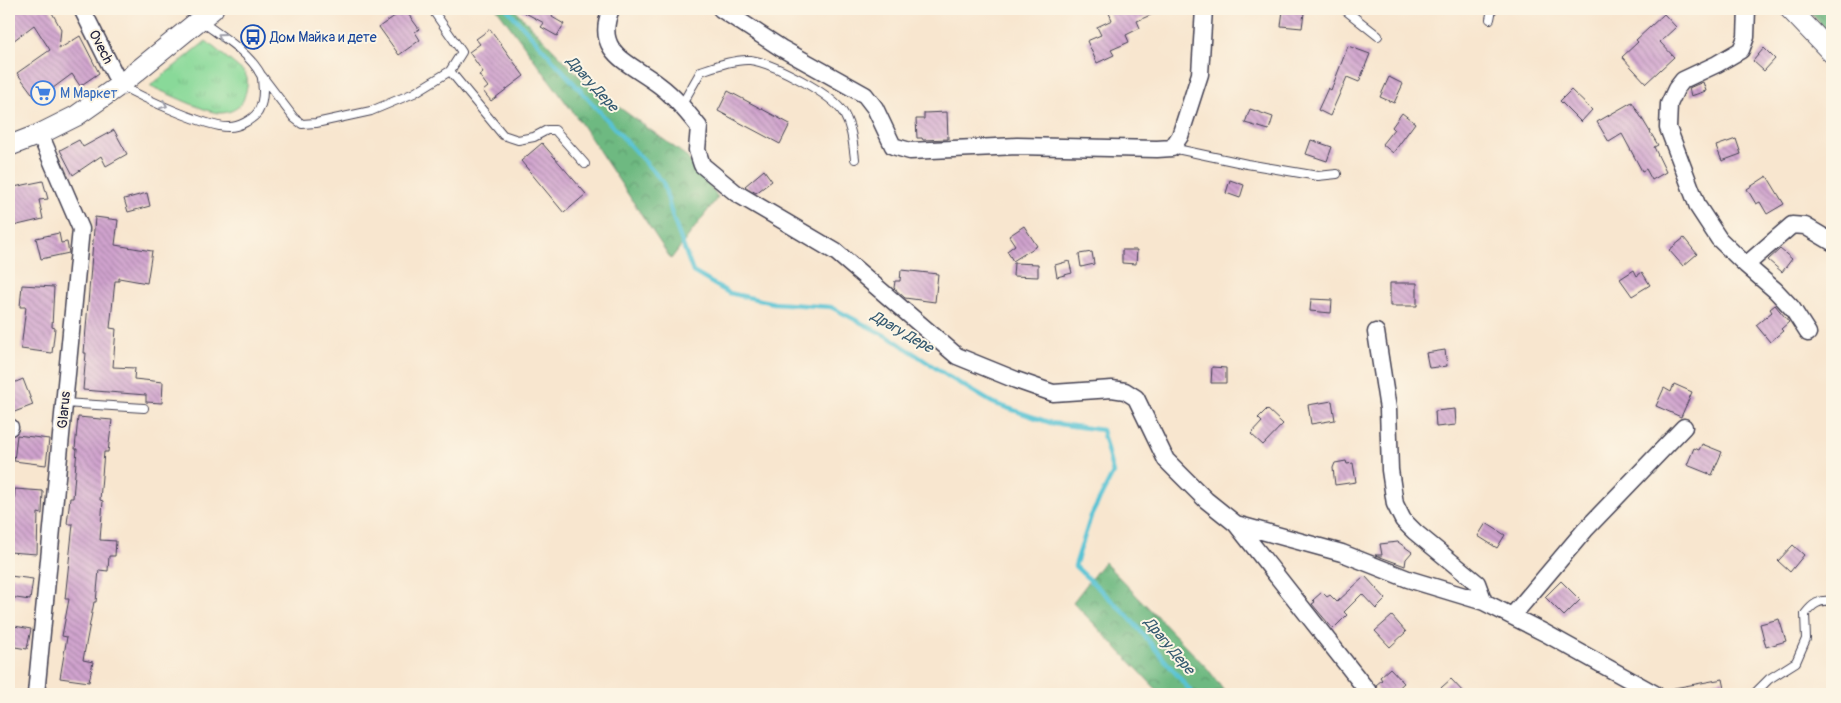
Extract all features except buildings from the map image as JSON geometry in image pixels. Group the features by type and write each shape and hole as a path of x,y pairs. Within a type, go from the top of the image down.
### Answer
{"street":[{"name":"Ovech","path":"82,9 120,85"},
{"path":"612,9 606,28 608,44 618,57 660,85 681,106 699,127 697,150 702,165 736,193 836,252 957,356 1053,393 1112,389 1125,391 1136,398 1166,460 1206,500 1236,524 1370,694"},
{"path":"721,9 781,48 864,95 875,108 892,146 910,151 1017,146 1172,148 1180,136 1200,74 1204,9"},
{"path":"1747,9 1746,37 1741,50 1683,80 1676,89 1670,104 1668,128 1698,207 1719,239 1792,308 1808,334"},
{"path":"1790,9 1832,52"},
{"path":"9,146 40,134 76,116 120,85 206,14"},
{"name":"Glarus","path":"36,694 81,229 40,134"},
{"path":"1746,265 1792,225 1805,226 1832,242"},
{"path":"1376,332 1388,409 1390,470 1396,504 1403,520 1414,532 1477,583 1484,602"},
{"path":"1513,616 1585,530 1684,427"},
{"path":"1236,524 1342,553 1408,579 1484,602 1655,694"}],"lane":[{"path":"206,14 243,52 294,118 302,124 316,123 371,111 414,93 450,71 462,52 432,9"},
{"path":"1344,9 1378,36"},
{"path":"1490,19 1492,9"},
{"path":"681,106 702,71 748,60 766,63 817,89 843,112 850,128 855,159"},
{"path":"450,71 503,135 518,140 534,137 546,130 555,130 585,164"},
{"path":"120,85 135,94 214,126 229,127 240,126 255,116 260,108 263,97 262,76"},
{"path":"1172,148 1247,164 1318,176 1337,174"},
{"path":"64,403 144,408"},
{"path":"1754,694 1769,679 1796,662 1806,639 1805,614 1812,605 1826,600 1832,602"}],"green space":[{"path":"497,9 514,9 587,84 685,155 718,197 671,259 578,119"},
{"path":"1807,9 1832,9 1832,36"},
{"path":"206,41 244,72 247,78 243,102 228,112 220,113 206,110 150,86"},
{"path":"1104,562 1208,669 1226,694 1161,694 1073,602"}],"waterway":[{"name":"Драгу Дере","path":"507,9 663,182 673,218 693,272 729,293 774,303 831,307 894,340 949,377 993,403 1051,423 1102,430 1113,473 1091,516 1075,566 1127,615 1193,694"}],"place":[{"name":"Дом Майка и дете","path":"253,37"},
{"name":"М Маркет","path":"43,93"}]}
